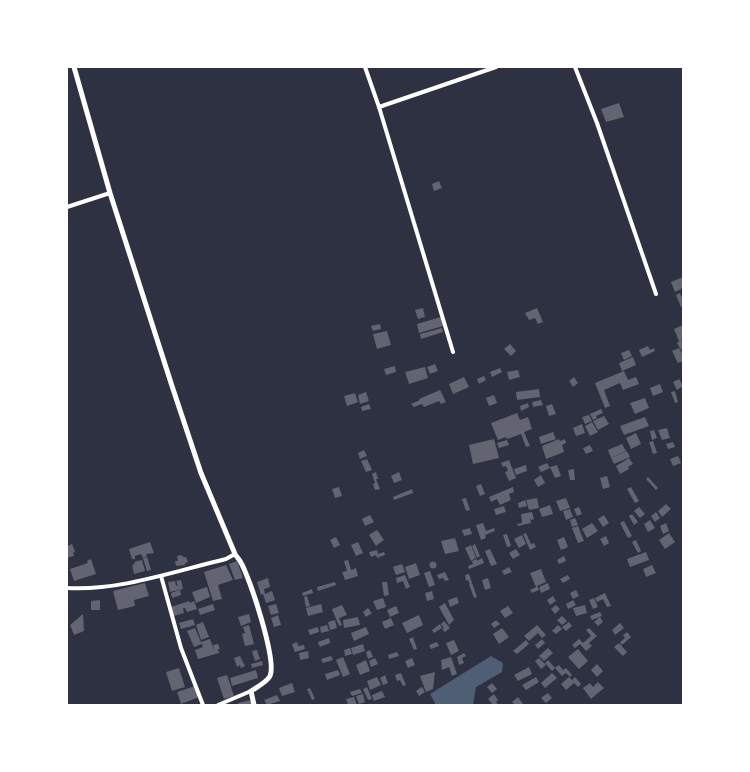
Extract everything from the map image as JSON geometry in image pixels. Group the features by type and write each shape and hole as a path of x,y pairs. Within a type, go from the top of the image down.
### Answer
{"street":[{"path":"74,67 110,193 196,458 235,554 240,561 260,613 272,667 270,677 251,691 218,705"},
{"path":"365,67 379,107 453,352"},
{"path":"379,107 496,67"},
{"path":"575,67 597,123 656,294"},
{"path":"67,207 110,193"},
{"path":"67,588 87,589 161,576 226,559 235,554"},
{"path":"161,576 181,648 203,705"},
{"path":"251,691 254,705"}],"water":[{"path":"491,656 503,663 502,672 476,687 473,705 436,705 430,694"}],"building":[{"path":"619,103 624,117 606,122 601,109"},
{"path":"439,181 442,188 434,191 432,184"},
{"path":"683,277 683,288 675,292 671,282"},
{"path":"680,293 683,301 683,307 681,307 676,295"},
{"path":"423,308 425,317 418,319 415,310"},
{"path":"537,308 543,322 538,324 535,318 529,320 525,313"},
{"path":"441,317 443,326 419,333 417,324"},
{"path":"380,324 381,329 373,331 371,326"},
{"path":"683,325 683,339 681,340 683,349 681,350 677,343 679,341 674,329"},
{"path":"442,328 443,332 421,339 420,334"},
{"path":"387,331 391,345 377,349 373,334"},
{"path":"510,344 516,351 511,356 504,349"},
{"path":"648,346 650,350 654,348 655,351 642,357 639,350"},
{"path":"679,348 683,355 683,361 678,363 672,351"},
{"path":"629,350 632,356 624,360 621,353"},
{"path":"633,357 636,365 622,371 619,363"},
{"path":"435,364 438,371 430,374 427,367"},
{"path":"395,366 396,372 386,375 384,369"},
{"path":"425,367 428,378 409,384 405,372"},
{"path":"500,368 502,372 492,377 490,372"},
{"path":"518,370 520,377 509,380 507,372"},
{"path":"624,371 628,380 636,377 639,384 623,390 620,383 604,390 610,406 605,408 595,383"},
{"path":"484,376 486,380 479,384 477,379"},
{"path":"464,377 469,387 453,394 449,384"},
{"path":"574,377 578,383 573,387 569,381"},
{"path":"679,379 683,386 677,390 673,382"},
{"path":"660,384 663,392 653,396 650,388"},
{"path":"539,389 540,397 517,400 516,392"},
{"path":"440,390 446,402 441,404 439,401 424,407 422,404 414,407 411,404 420,400 419,399"},
{"path":"675,391 678,402 675,403 671,392"},
{"path":"366,392 369,401 360,404 358,395"},
{"path":"355,393 358,402 347,406 344,396"},
{"path":"494,395 497,403 489,406 486,398"},
{"path":"645,398 649,408 635,414 630,403"},
{"path":"541,400 543,405 533,407 532,402"},
{"path":"528,403 529,407 521,411 520,406"},
{"path":"369,404 371,409 362,411 361,407"},
{"path":"552,404 556,414 549,416 546,406"},
{"path":"601,409 603,413 596,416 597,418 593,420 590,414"},
{"path":"517,413 520,420 528,417 532,429 524,432 530,446 526,447 521,434 507,439 506,437 498,440 491,423"},
{"path":"589,415 592,421 585,424 582,417"},
{"path":"604,416 609,424 598,430 593,421"},
{"path":"645,417 649,426 624,435 620,426"},
{"path":"592,422 598,432 590,436 585,426"},
{"path":"582,424 585,433 576,436 573,428"},
{"path":"667,428 670,438 662,440 658,430"},
{"path":"654,430 657,438 652,440 650,431"},
{"path":"553,432 556,439 541,444 539,437"},
{"path":"636,433 641,444 631,449 626,438"},
{"path":"494,439 499,458 473,464 469,445"},
{"path":"559,439 560,441 565,439 566,443 562,445 564,452 546,459 542,446"},
{"path":"507,440 509,445 499,448 497,443"},
{"path":"653,441 657,453 653,454 649,442"},
{"path":"673,442 675,447 668,449 666,444"},
{"path":"622,444 626,451 611,458 608,450"},
{"path":"590,445 593,451 586,454 583,448"},
{"path":"364,450 367,456 360,459 358,453"},
{"path":"627,451 630,457 614,464 611,458"},
{"path":"678,456 681,463 673,466 670,459"},
{"path":"629,458 633,464 628,467 629,469 620,474 616,466"},
{"path":"367,459 372,470 366,472 361,461"},
{"path":"509,460 516,478 509,481 505,472 508,471 506,466 503,467 501,463"},
{"path":"547,463 550,468 541,472 538,467"},
{"path":"526,465 527,471 516,475 514,469"},
{"path":"557,465 561,476 555,478 550,467"},
{"path":"574,469 575,480 570,480 568,470"},
{"path":"376,472 378,479 376,479 380,489 375,490 373,484 375,483 372,474"},
{"path":"399,472 402,480 394,483 391,476"},
{"path":"541,475 545,483 538,487 534,480"},
{"path":"607,476 610,487 603,489 600,478"},
{"path":"648,477 658,488 656,490 646,479"},
{"path":"481,484 485,494 480,496 476,486"},
{"path":"339,487 342,496 335,498 332,489"},
{"path":"513,487 514,492 509,494 511,500 500,505 497,499 491,502 489,497"},
{"path":"631,487 639,501 635,503 627,489"},
{"path":"412,489 413,493 394,500 393,497"},
{"path":"466,498 470,510 466,511 462,499"},
{"path":"537,498 539,508 529,510 526,500"},
{"path":"566,498 570,508 560,511 556,501"},
{"path":"525,500 527,506 519,508 518,503"},
{"path":"666,504 671,509 662,517 658,511"},
{"path":"550,505 553,514 542,517 539,509"},
{"path":"504,506 506,512 496,515 494,509"},
{"path":"579,507 582,514 577,516 574,509"},
{"path":"639,507 645,514 640,518 634,511"},
{"path":"570,509 573,517 566,520 563,511"},
{"path":"532,512 534,519 531,520 530,518 531,523 518,526 517,524 522,523 521,514"},
{"path":"656,512 660,518 655,522 651,516"},
{"path":"632,514 638,522 634,525 629,516"},
{"path":"370,515 374,522 365,526 362,519"},
{"path":"604,515 609,523 603,527 598,519"},
{"path":"575,518 578,525 572,527 570,520"},
{"path":"650,520 655,528 648,532 644,524"},
{"path":"624,521 632,536 628,538 620,523"},
{"path":"483,523 486,531 494,528 495,531 485,535 486,538 481,540 476,525"},
{"path":"592,523 598,531 587,538 582,529"},
{"path":"666,523 669,531 663,534 660,526"},
{"path":"578,526 584,541 578,543 572,528"},
{"path":"470,528 472,534 464,536 462,530"},
{"path":"377,530 384,540 376,546 369,535"},
{"path":"526,533 531,544 534,543 536,547 530,550 523,534"},
{"path":"669,533 675,542 665,549 659,540"},
{"path":"507,534 511,546 507,547 503,535"},
{"path":"522,535 526,544 519,548 514,539"},
{"path":"606,536 609,543 604,546 600,539"},
{"path":"336,537 340,545 334,548 330,540"},
{"path":"564,537 568,547 561,550 557,540"},
{"path":"455,538 459,551 445,554 441,541"},
{"path":"636,540 641,551 638,553 632,542"},
{"path":"150,542 154,553 146,554 147,556 143,558 141,554 135,556 135,559 132,559 129,549"},
{"path":"358,542 363,553 356,556 351,545"},
{"path":"72,544 75,552 73,553 74,556 67,558 67,546"},
{"path":"475,544 480,556 477,558 472,546"},
{"path":"471,545 476,558 471,561 465,548"},
{"path":"490,549 497,564 491,566 485,551"},
{"path":"516,549 520,555 513,559 509,553"},
{"path":"377,550 378,554 384,552 385,555 377,558 376,555 371,557 369,552"},
{"path":"646,552 649,560 630,567 627,559"},
{"path":"182,555 183,557 186,557 188,562 185,563 185,565 176,566 175,561 178,561 177,556"},
{"path":"564,556 566,561 559,564 557,560"},
{"path":"147,557 151,570 147,571 143,558"},
{"path":"482,558 484,563 469,569 468,566 473,564 472,561 477,559 477,561"},
{"path":"91,559 96,574 74,581 70,569 88,563 87,561"},
{"path":"142,560 145,571 134,574 132,565 135,564 134,562"},
{"path":"348,560 351,570 356,568 358,576 345,580 342,572 347,571 344,561"},
{"path":"237,561 243,578 235,580 229,564"},
{"path":"433,561 436,562 436,568 433,569 430,568 429,565 430,562"},
{"path":"416,563 420,575 409,579 405,567"},
{"path":"402,564 405,572 396,575 393,567"},
{"path":"226,565 233,580 218,585 222,599 213,601 204,572"},
{"path":"652,565 656,573 646,577 643,569"},
{"path":"509,567 512,572 504,575 502,571"},
{"path":"541,569 546,582 537,586 539,590 532,593 530,590 536,587 530,573"},
{"path":"430,571 435,585 429,587 424,573"},
{"path":"445,572 449,580 445,581 442,576 443,578 439,579 437,575"},
{"path":"469,574 477,597 474,598 470,584 468,580 466,581 465,575"},
{"path":"405,575 410,587 406,589 403,581 397,583 396,578"},
{"path":"568,575 570,579 563,583 560,579"},
{"path":"268,578 270,587 264,589 265,594 272,591 275,600 266,603 263,594 261,595 257,582"},
{"path":"488,578 491,588 485,590 482,580"},
{"path":"181,580 183,589 170,592 168,582 175,581 176,585 178,586 176,581"},
{"path":"335,582 336,585 318,591 317,587"},
{"path":"382,582 387,582 389,595 384,596"},
{"path":"145,583 149,596 134,600 135,606 118,610 113,591"},
{"path":"548,583 550,589 541,593 539,587"},
{"path":"207,587 210,597 196,603 192,592"},
{"path":"312,589 313,593 303,596 302,593"},
{"path":"180,590 181,595 172,598 171,593"},
{"path":"576,590 579,596 573,599 570,593"},
{"path":"432,591 434,599 427,601 425,593"},
{"path":"605,593 611,606 607,607 603,599 597,602 595,598"},
{"path":"307,596 310,606 306,607 304,597"},
{"path":"553,596 556,601 550,605 547,600"},
{"path":"457,597 459,603 450,607 448,600"},
{"path":"383,598 386,607 377,610 373,601"},
{"path":"594,598 598,607 593,609 589,600"},
{"path":"100,600 100,610 91,610 91,601"},
{"path":"573,600 576,605 568,609 566,604"},
{"path":"189,601 190,603 194,601 197,609 187,612 185,608 183,608 184,613 174,616 171,607"},
{"path":"445,603 454,620 449,625 439,607"},
{"path":"213,604 215,610 200,615 198,609"},
{"path":"276,604 279,613 271,615 268,606"},
{"path":"321,604 323,612 308,616 306,608"},
{"path":"342,605 347,615 339,618 342,625 339,626 332,609"},
{"path":"556,605 560,609 555,614 551,609"},
{"path":"585,605 587,613 576,616 573,608"},
{"path":"396,606 399,613 390,617 387,610"},
{"path":"508,606 513,613 505,618 500,611"},
{"path":"368,608 372,613 366,617 363,612"},
{"path":"600,612 602,616 592,620 590,616"},
{"path":"83,614 84,631 74,635 70,625"},
{"path":"249,614 251,622 241,626 238,617"},
{"path":"278,615 281,625 274,627 271,618"},
{"path":"419,615 423,625 407,633 402,623"},
{"path":"562,616 567,621 562,625 557,620"},
{"path":"358,617 360,625 344,628 343,620"},
{"path":"600,617 603,622 598,626 594,622"},
{"path":"391,618 394,625 385,629 382,622"},
{"path":"193,619 195,625 181,629 179,623"},
{"path":"335,620 337,628 330,630 328,622"},
{"path":"496,620 500,624 494,628 491,624"},
{"path":"444,621 450,628 445,632 442,629 444,628 441,624"},
{"path":"203,622 209,637 201,640 196,625"},
{"path":"569,622 572,626 566,631 562,627"},
{"path":"620,623 624,628 615,635 612,630"},
{"path":"440,624 442,628 434,633 432,630"},
{"path":"249,625 254,644 245,646 242,634 245,633 243,627"},
{"path":"327,625 329,631 321,633 320,627"},
{"path":"537,625 546,635 542,638 538,633 529,641 524,636"},
{"path":"558,625 562,629 556,634 552,631"},
{"path":"318,627 319,632 310,635 308,630"},
{"path":"366,627 369,634 354,641 351,633"},
{"path":"195,628 201,642 210,639 215,652 213,645 218,644 220,649 218,649 219,653 198,659 195,650 203,647 202,644 194,647 187,631"},
{"path":"502,628 509,637 499,644 493,634"},
{"path":"589,628 597,636 589,643 592,646 586,651 580,644 575,648 572,645 579,639 583,643 591,636 586,630"},
{"path":"627,632 631,637 622,645 620,642 625,638 623,635"},
{"path":"413,637 417,649 414,650 409,639"},
{"path":"329,638 330,643 320,647 318,642"},
{"path":"542,639 545,643 538,649 535,645"},
{"path":"454,640 459,651 451,655 446,643"},
{"path":"526,640 529,644 517,654 513,651"},
{"path":"297,642 298,646 304,645 305,649 295,652 292,644"},
{"path":"437,642 439,646 431,649 429,645"},
{"path":"619,643 627,652 623,656 614,647"},
{"path":"363,644 365,651 353,655 351,648"},
{"path":"350,648 352,654 345,656 344,650"},
{"path":"548,648 553,653 544,661 539,656"},
{"path":"578,649 588,661 579,669 568,657"},
{"path":"257,650 260,659 255,661 252,651"},
{"path":"370,650 373,657 368,659 366,652"},
{"path":"308,651 309,658 300,660 299,653"},
{"path":"397,652 399,656 389,659 388,655"},
{"path":"464,653 466,656 462,658 464,663 459,665 457,657"},
{"path":"240,656 245,666 241,668 240,665 237,667 234,658"},
{"path":"331,656 333,660 323,663 321,659"},
{"path":"343,657 350,674 343,677 336,660"},
{"path":"451,657 457,674 452,676 449,667 442,670 441,660"},
{"path":"375,658 378,664 371,667 369,661"},
{"path":"412,658 415,665 408,668 405,661"},
{"path":"539,658 546,665 541,669 535,661"},
{"path":"366,660 370,671 360,675 356,665"},
{"path":"548,660 555,668 552,671 545,663"},
{"path":"262,661 263,665 252,668 251,664"},
{"path":"597,664 603,671 597,677 591,670"},
{"path":"559,665 563,670 566,668 572,675 570,677 566,673 562,676 555,668"},
{"path":"529,667 532,674 518,681 514,675"},
{"path":"179,668 185,687 172,691 166,672"},
{"path":"256,670 258,678 232,686 230,678"},
{"path":"338,670 340,675 327,680 325,674"},
{"path":"435,672 433,689 426,692 420,676"},
{"path":"401,673 406,685 403,686 400,680 397,681 395,675"},
{"path":"552,673 557,678 545,688 541,683"},
{"path":"227,675 234,696 224,699 217,678"},
{"path":"385,675 388,683 383,685 380,678"},
{"path":"377,677 381,685 370,690 367,681"},
{"path":"536,677 539,682 526,690 522,685"},
{"path":"569,677 572,680 575,677 581,684 578,687 574,683 566,690 561,684"},
{"path":"598,682 604,688 591,699 583,688 590,683 593,687"},
{"path":"292,683 295,692 282,696 279,688"},
{"path":"492,683 497,689 492,693 487,687"},
{"path":"195,686 199,697 181,704 177,692"},
{"path":"367,687 372,699 368,700 363,689"},
{"path":"422,687 425,692 419,696 416,691"},
{"path":"310,688 315,699 312,700 307,689"},
{"path":"360,689 362,693 352,696 350,692"},
{"path":"382,691 385,697 374,701 372,695"},
{"path":"548,693 552,698 546,703 541,698"},
{"path":"363,694 365,702 359,704 356,696"},
{"path":"494,694 498,700 496,702 498,705 493,705 488,699"},
{"path":"277,695 280,701 267,705 264,700"},
{"path":"354,697 357,705 348,705 346,699"},
{"path":"518,697 523,704 522,705 515,705 512,702"},
{"path":"251,700 252,705 239,705 238,703"}]}
